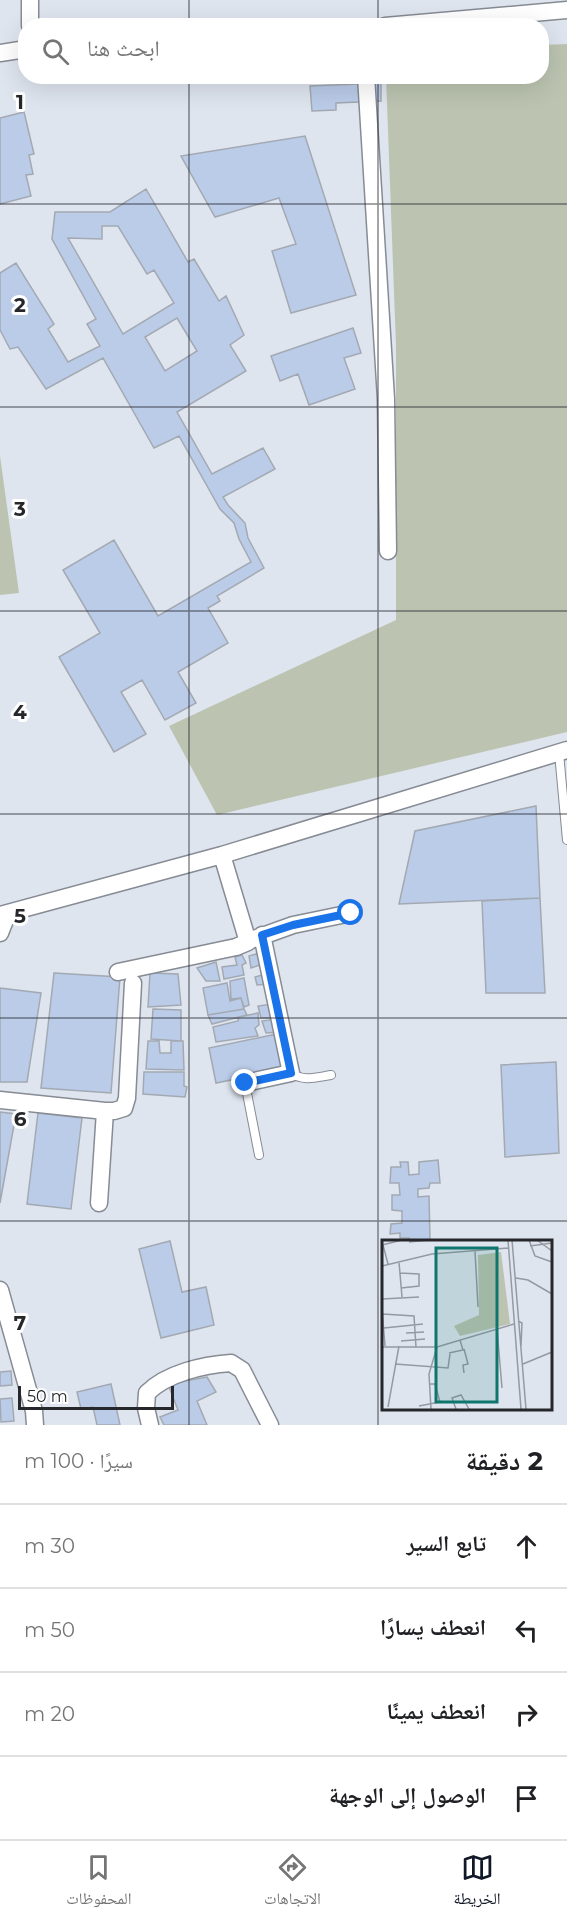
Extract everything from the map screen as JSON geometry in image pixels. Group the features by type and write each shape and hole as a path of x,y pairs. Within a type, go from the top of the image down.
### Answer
{"street":[{"path":"30,0 30,18"},
{"path":"476,18 567,10"},
{"path":"0,52 18,50"},
{"path":"366,84 386,399 388,551"},
{"path":"0,933 3,915 222,855 563,752"},
{"path":"222,855 255,939 291,1073 245,1083"},
{"path":"118,972 236,947 293,925 351,913"},
{"path":"0,1100 105,1111 119,1110 127,1104 132,983"},
{"path":"99,1203 105,1111"},
{"path":"0,1290 34,1411 35,1425"},
{"path":"150,1425 146,1408 147,1393 156,1384 194,1370 231,1363 242,1370 270,1425"}],"lane":[{"path":"563,752 567,840"},
{"path":"291,1073 299,1079 332,1075"},
{"path":"245,1083 259,1155"}],"green space":[{"path":"567,44 567,732 217,815 169,726 396,620 396,346 386,84 549,84 549,45"},
{"path":"0,456 19,593 0,595"}],"building":[{"path":"381,84 381,101 336,103 336,110 312,111 310,86"},
{"path":"24,112 34,154 29,155 33,174 26,175 31,196 0,204 0,118"},
{"path":"305,136 356,295 291,313 272,251 296,244 279,198 215,217 181,156"},
{"path":"146,189 188,262 194,259 219,301 226,296 244,335 230,345 246,371 177,412 212,474 263,448 275,469 223,497 245,523 248,538 264,568 217,596 220,601 208,608 228,643 178,672 196,703 165,720 142,680 121,692 146,734 114,752 59,657 100,633 63,570 114,540 158,616 251,562 239,539 234,523 220,509 179,436 154,448 103,358 46,389 18,347 10,349 0,330 0,273 16,263 54,324 48,329 68,362 100,346 87,324 96,319 52,239 55,212 110,212","holes":["102,226 118,226 147,274 154,270 174,303 123,334 68,238 102,239","177,318 197,351 165,371 145,337"]},
{"path":"353,328 361,353 344,358 355,389 309,405 298,374 280,381 271,356"},
{"path":"536,806 540,898 399,904 415,831"},
{"path":"540,898 545,993 486,993 482,901"},
{"path":"260,953 263,964 251,968 249,956"},
{"path":"242,955 246,963 242,965 244,975 224,979 222,967 237,965 235,957"},
{"path":"216,962 220,981 206,981 197,968"},
{"path":"54,973 120,977 111,1093 41,1088"},
{"path":"150,973 178,974 181,1005 148,1007"},
{"path":"266,974 269,984 257,985 255,977"},
{"path":"244,978 249,1005 244,1007 241,998 231,999 230,981"},
{"path":"227,983 230,1001 241,998 244,1009 208,1015 203,988"},
{"path":"0,988 41,993 27,1082 0,1082"},
{"path":"272,1004 274,1018 261,1018 258,1006"},
{"path":"153,1009 181,1010 181,1041 151,1039"},
{"path":"244,1009 247,1015 212,1024 208,1015"},
{"path":"258,1013 259,1025 255,1028 258,1036 216,1042 213,1027 238,1021 239,1017"},
{"path":"277,1019 280,1032 266,1033 262,1021"},
{"path":"277,1034 285,1069 216,1083 209,1048"},
{"path":"148,1041 159,1041 160,1053 171,1053 171,1041 183,1041 184,1070 146,1069"},
{"path":"556,1062 559,1153 505,1157 501,1065"},
{"path":"144,1072 184,1072 184,1086 187,1087 185,1097 143,1094"},
{"path":"0,1112 16,1114 0,1203"},
{"path":"38,1113 82,1118 71,1209 27,1204"},
{"path":"438,1160 440,1183 430,1183 429,1188 418,1189 418,1197 429,1196 430,1240 409,1240 409,1238 400,1238 400,1233 390,1234 391,1224 402,1223 402,1211 392,1210 392,1195 400,1195 399,1183 390,1183 391,1167 401,1167 400,1162 408,1162 409,1175 419,1174 419,1162"},
{"path":"170,1241 182,1292 206,1287 214,1325 161,1338 139,1249"},
{"path":"11,1371 12,1385 0,1386 0,1372"},
{"path":"207,1377 216,1392 197,1401 207,1425 164,1425 160,1417 178,1410 168,1384"},
{"path":"111,1384 120,1425 97,1425 93,1407 81,1409 77,1392"},
{"path":"12,1398 14,1421 1,1422 0,1399"}],"route":[{"path":"245,1083 291,1073 262,935 293,925 351,913"}]}
